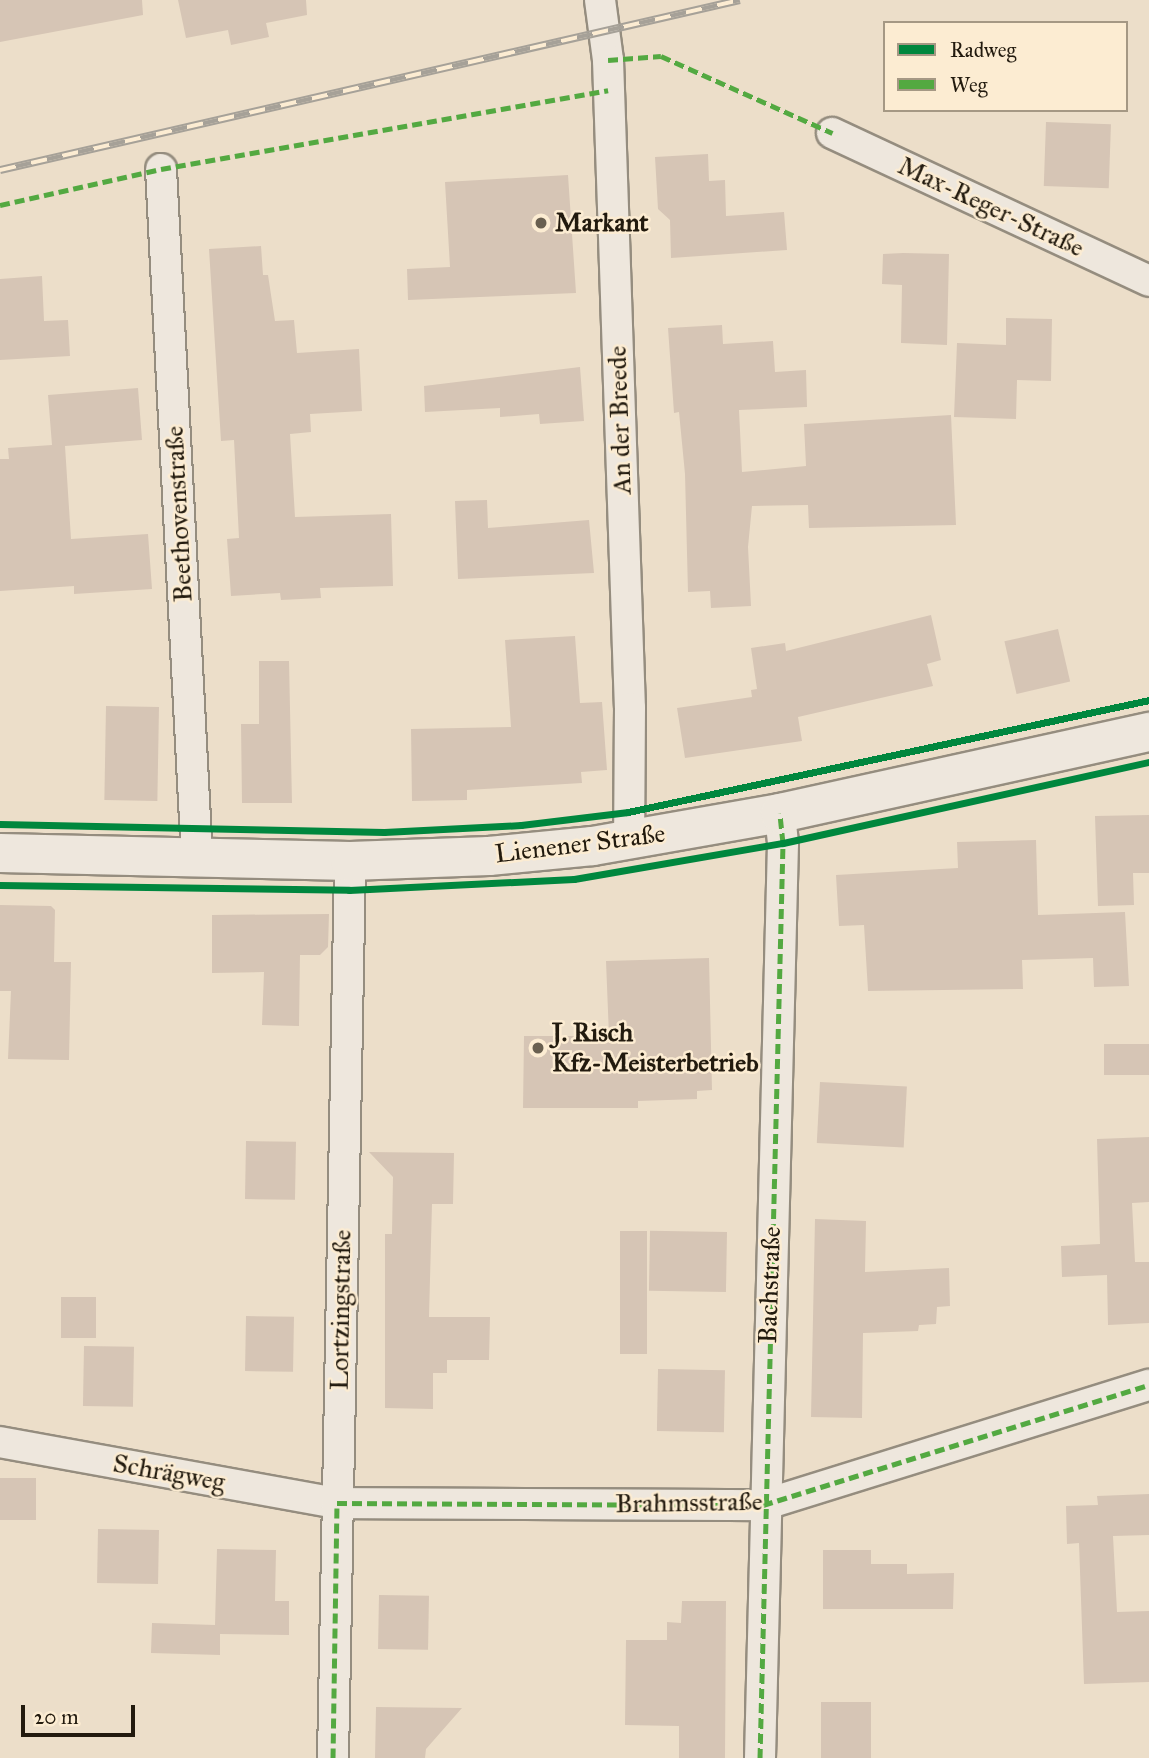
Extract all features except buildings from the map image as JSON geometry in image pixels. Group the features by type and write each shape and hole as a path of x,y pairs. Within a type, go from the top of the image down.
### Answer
{"street":[{"name":"An der Breede","path":"600,0 608,60 629,680 629,841"},
{"name":"Max-Reger-Straße","path":"832,134 1149,281"},
{"name":"Beethovenstraße","path":"161,169 197,859"},
{"name":"Lienener Straße","path":"0,853 350,861 489,856 629,841 780,813 1149,732"},
{"name":"Bachstraße","path":"760,1758 763,1505 783,843 780,813"},
{"name":"Lortzingstraße","path":"333,1758 350,861"},
{"name":"Brahmsstraße","path":"337,1503 763,1505 1149,1385"},
{"name":"Schrägweg","path":"0,1442 337,1503"}],"railway":[{"path":"0,170 740,0"}],"marked path":[{"path":"608,60 661,56 832,133"},
{"path":"0,205 161,169 608,90"},
{"path":"760,1758 783,843 780,813"},
{"path":"333,1758 337,1503 763,1505 1149,1385"}],"cycle path":[{"path":"0,824 384,832 521,825 628,812 1149,700"},
{"path":"0,885 349,890 574,879 783,843 1149,762"}],"place":[{"name":"Markant","path":"541,223"},
{"name":"J. Risch Kfz-Meisterbetrieb","path":"538,1048"}]}
